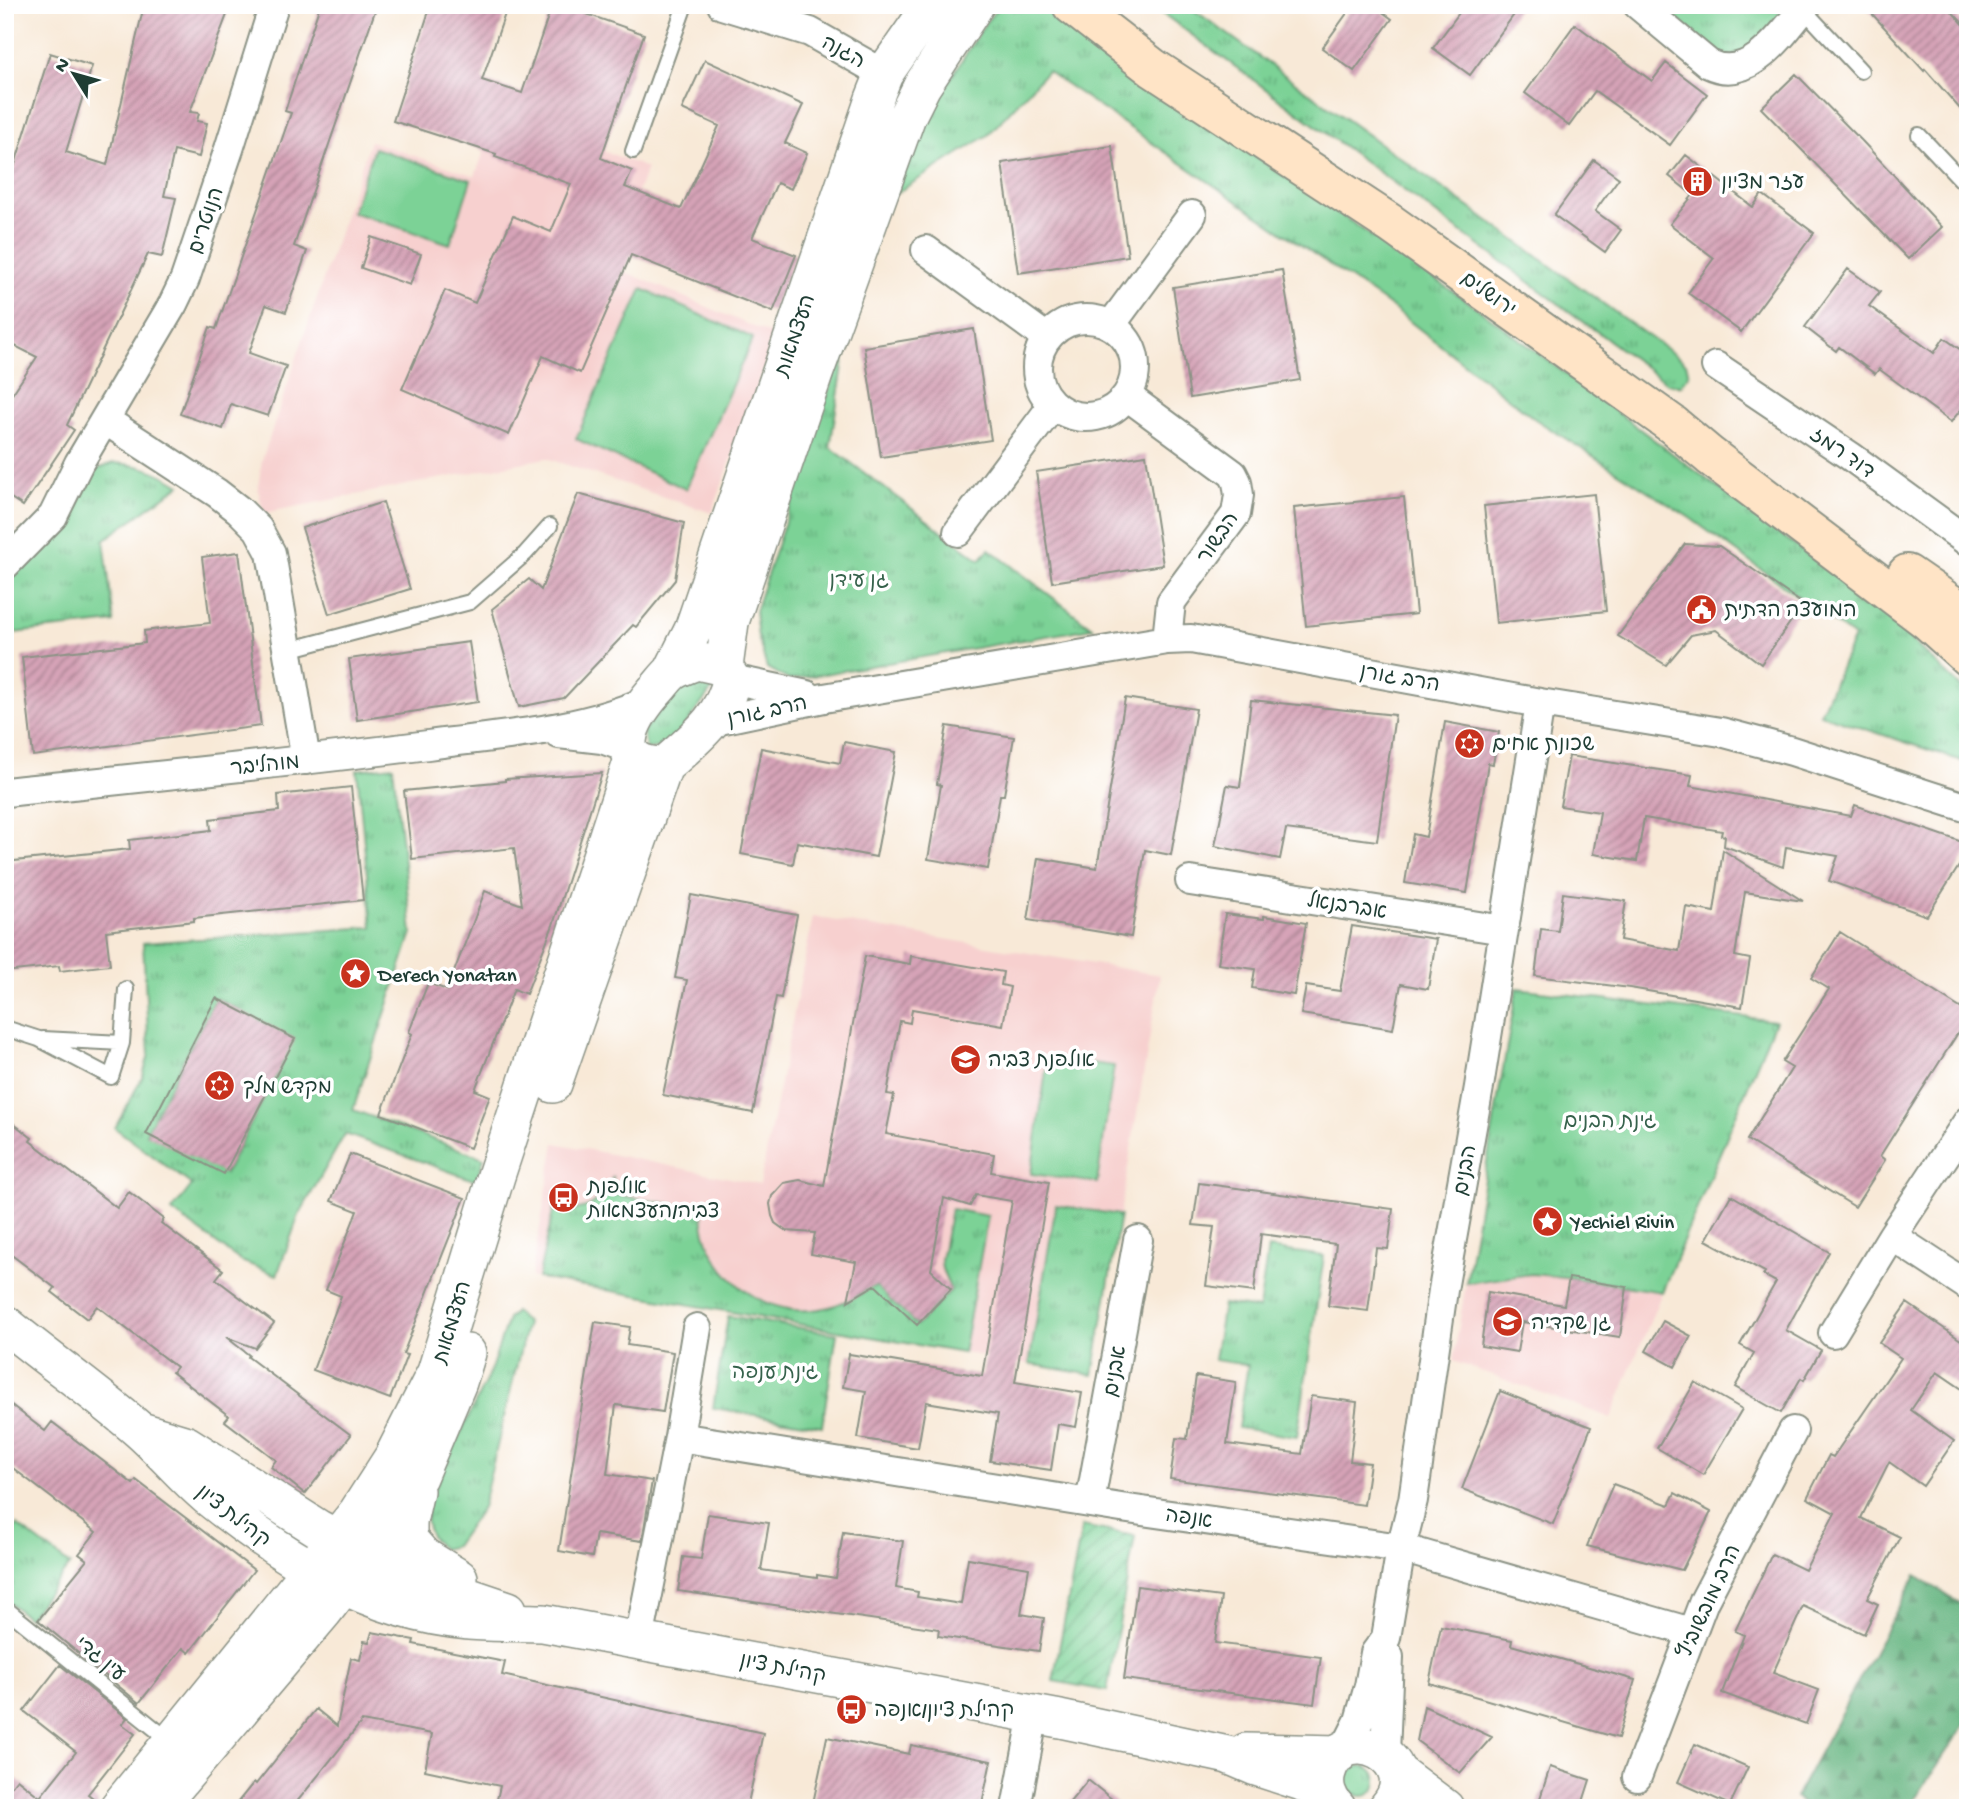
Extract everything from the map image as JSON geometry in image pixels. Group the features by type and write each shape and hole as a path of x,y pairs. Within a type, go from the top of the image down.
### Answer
{"main road":[{"name":"ירושלים","path":"1072,5 1153,68 1391,224 1689,437 1710,456 1918,612 1968,657"},
{"name":"ירושלים","path":"1114,5 1165,54 1285,155"},
{"name":"ירושלים","path":"1689,437 1717,450 1887,560 1968,617"}],"street":[{"name":"הנוטרים","path":"5,565 53,516 79,463 173,304 185,279 229,149 274,5"},
{"name":"הגנה","path":"722,5 810,32 884,74"},
{"name":"העצמאות","path":"642,758 628,734 646,701 672,672 693,630 884,74 932,5"},
{"name":"העצמאות","path":"157,1808 275,1642 352,1547 401,1474 436,1372 496,1175 642,758 710,722 725,702 730,622 814,374 907,116 922,86 975,5"},
{"path":"1638,5 1709,64 1721,70 1731,70 1756,61 1805,7"},
{"path":"1111,325 1192,215"},
{"path":"926,250 1047,338"},
{"path":"1086,318 1102,320 1111,325 1127,339 1134,353 1134,384 1127,396 1114,409 1098,416 1081,418 1064,413 1053,405 1041,389 1037,372 1038,355 1047,338 1057,328 1071,321 1086,318"},
{"name":"דוד רמז","path":"1716,366 1850,456 1968,542"},
{"name":"הבשור","path":"1127,396 1233,474 1237,482 1239,495 1236,514 1171,602 1167,640"},
{"path":"958,533 1053,405"},
{"path":"105,420 217,493 258,529 271,554 306,760"},
{"name":"הרב גורן","path":"710,722 824,698 1167,640 1191,639 1540,703 1721,732 1792,751 1968,808"},
{"path":"672,672 697,661 728,673"},
{"name":"הרב גורן","path":"728,673 824,698"},
{"name":"מוהליבר","path":"5,792 306,760 524,732 620,713 646,701"},
{"name":"הבנים","path":"1342,1751 1359,1721 1375,1653 1385,1637 1401,1548 1413,1500 1443,1290 1479,1087 1540,703"},
{"name":"מוהליבר","path":"524,732 583,736 642,758"},
{"name":"אברבנאל","path":"1190,881 1504,930"},
{"path":"1833,1333 1892,1236 1968,1121"},
{"path":"1892,1236 1968,1286"},
{"name":"אבנים","path":"1090,1502 1138,1240"},
{"name":"קהילת ציון","path":"5,1324 140,1431 191,1482 259,1535 327,1579 398,1608 467,1621 543,1623 1034,1714 1228,1755 1282,1774 1333,1802"},
{"path":"639,1640 679,1437 697,1328"},
{"name":"קהילת ציון","path":"140,1431 187,1445 352,1547 428,1583 543,1623"},
{"name":"הרב מובשוביץ","path":"1637,1777 1704,1601 1793,1431"},
{"name":"אנפה","path":"679,1437 1401,1548 1691,1632"},
{"path":"271,1499 296,1506 332,1506 401,1474 408,1539 423,1556 448,1573 543,1623"},
{"path":"259,1535 281,1572 282,1590 275,1642 321,1631 352,1616 398,1608"},
{"name":"הבנים","path":"1385,1637 1390,1654 1387,1679 1391,1763"},
{"name":"העצמאות","path":"118,1808 171,1741 275,1642"},
{"path":"1016,1808 1034,1714"},
{"name":"קהילת ציון","path":"1228,1755 1256,1751 1342,1751 1355,1746 1366,1746 1391,1763"},
{"path":"1333,1802 1326,1777 1328,1769 1342,1751"},
{"path":"1387,1808 1397,1792 1391,1763"},
{"path":"1391,1763 1445,1808"}],"lane":[{"path":"633,151 685,5"},
{"path":"1805,7 1861,71"},
{"path":"1919,135 1968,187"},
{"path":"288,650 470,602 525,554 550,526"},
{"path":"5,1028 39,1039 111,1077 122,1043 126,989"},
{"path":"39,1039 122,1043"},
{"name":"עין גדי","path":"5,1608 171,1741"}],"shaded area":[{"path":"499,110 647,168 607,264 775,336 712,513 546,458 263,513 258,487 262,460 370,141 475,176"},
{"name":"אולפנת צביה","path":"813,917 1160,975 1120,1215 1056,1205 1029,1364 531,1277 555,1143 760,1184"},
{"path":"1531,1274 1662,1292 1611,1418 1453,1361 1466,1283"}],"green space":[{"path":"1000,5 1046,5 1157,89 1483,312 1871,602 1968,694 1968,763 1820,714 1854,637 1690,518 1535,419 1390,306 1047,71 988,135 895,194 922,124 986,22"},
{"path":"1151,5 1187,5 1686,363 1689,375 1680,386 1667,383"},
{"path":"1656,5 1795,5 1740,58 1715,54"},
{"path":"374,148 471,180 450,244 352,212"},
{"path":"642,289 753,338 686,489 576,439"},
{"name":"גן עידן","path":"848,334 830,447 980,560 989,549 1093,628 789,680 767,668 758,637 755,611"},
{"path":"113,463 148,469 180,485 104,540 114,622 5,634 5,581 66,522 86,478 95,470"},
{"path":"694,678 706,680 713,688 670,746 646,749 643,731 679,687"},
{"path":"393,766 412,933 353,1110 484,1158 476,1181 345,1134 299,1215 277,1275 241,1261 172,1211 192,1185 115,1128 143,1076 149,1054 143,943 372,927 357,770","holes":["216,998 294,1039 225,1174 146,1133"]},
{"name":"גינת הבנים","path":"1517,988 1775,1021 1662,1292 1531,1274 1466,1283"},
{"path":"1048,1057 1114,1066 1097,1183 1031,1174"},
{"path":"613,1176 611,1194 702,1209 704,1231 712,1251 723,1269 738,1285 756,1298 798,1310 820,1309 849,1300 875,1285 917,1325 951,1290 941,1260 951,1209 988,1216 963,1353 538,1278 554,1208 574,1210 590,1205 603,1194"},
{"path":"1056,1205 1120,1215 1093,1375 1029,1364"},
{"path":"1268,1248 1324,1256 1297,1437 1238,1428 1248,1365 1214,1360 1223,1304 1259,1309"},
{"path":"515,1312 527,1323 482,1508 455,1546 443,1549 433,1539 428,1528 428,1502 490,1372 508,1319"},
{"name":"גינת ענפה","path":"728,1316 837,1334 822,1426 713,1408"},
{"path":"17,1525 70,1565 28,1618 5,1599 5,1540"},
{"path":"1082,1526 1135,1536 1107,1691 1053,1681"},
{"path":"1916,1575 1968,1609 1968,1719 1909,1808 1809,1808 1795,1798"},
{"path":"1362,1766 1373,1770 1377,1781 1373,1792 1362,1796 1351,1792 1347,1781 1351,1770"}],"building":[{"path":"144,5 211,5 228,12 190,112 199,113 197,121 207,123 199,157 174,151 164,196 176,198 162,257 148,254 67,425 74,430 23,506 5,494 5,405 37,357 5,341 5,196 50,53 92,66 66,152 107,165"},
{"path":"320,5 377,5 294,246 307,251 286,312 266,305 249,353 286,366 268,416 231,404 223,429 180,414 210,327 216,329 291,113 285,111"},
{"path":"431,5 508,5 482,80 522,93 552,5 561,5 644,34 601,158 632,171 625,187 681,209 719,126 682,109 705,60 803,105 785,143 807,153 791,189 777,183 752,238 796,255 773,312 631,255 580,373 543,356 509,435 402,389 445,290 475,303 513,216 551,232 571,184 495,157 496,154 393,121"},
{"path":"1353,5 1373,5 1392,19 1354,71 1322,48"},
{"path":"1465,5 1521,5 1470,75 1433,48"},
{"path":"1864,5 1946,5 1968,29 1968,118 1925,69 1924,71"},
{"path":"1575,24 1652,81 1666,63 1707,94 1670,145 1595,91 1569,126 1525,93"},
{"path":"1796,74 1942,227 1908,259 1761,108"},
{"path":"1112,146 1128,256 1018,273 1002,163"},
{"path":"1686,155 1753,207 1762,194 1814,233 1741,332 1688,293 1714,258 1670,224 1693,195 1669,176"},
{"path":"1594,160 1619,178 1595,211 1621,230 1605,252 1554,215"},
{"path":"371,237 421,254 410,285 361,268"},
{"path":"1848,269 1880,292 1869,306 1934,353 1944,338 1968,355 1968,400 1951,422 1879,369 1875,374 1839,347 1836,351 1805,327"},
{"path":"1282,270 1300,380 1190,398 1173,287"},
{"path":"974,329 991,440 881,457 864,347"},
{"path":"1146,455 1163,565 1052,582 1036,472"},
{"path":"578,494 684,523 675,580 636,627 633,625 564,698 519,707 492,609 529,579 541,590"},
{"path":"1594,494 1606,611 1496,623 1484,506"},
{"path":"1404,497 1416,614 1306,626 1294,508"},
{"path":"383,502 410,589 329,614 302,528"},
{"path":"1685,544 1719,546 1803,604 1761,664 1716,630 1691,635 1666,665 1618,636"},
{"path":"239,552 261,726 33,756 22,657 145,643 144,631 210,623 202,557"},
{"path":"469,642 478,702 357,720 349,659"},
{"path":"1125,698 1196,709 1171,855 1145,850 1131,937 1028,920 1038,858 1097,868"},
{"path":"1251,700 1395,715 1377,841 1286,829 1280,859 1215,846 1227,785 1240,787"},
{"path":"1445,722 1499,732 1493,764 1488,763 1467,893 1405,883 1413,834 1426,837"},
{"path":"947,726 1014,737 1004,795 1000,795 988,869 928,859 941,785 937,784"},
{"path":"844,742 896,752 876,857 797,842 793,864 741,854 761,748 840,763"},
{"path":"1569,756 1692,775 1690,786 1851,816 1855,805 1968,844 1968,852 1927,916 1829,881 1838,856 1786,847 1783,867 1724,846 1725,836 1721,835 1722,831 1644,818 1637,861 1593,854 1600,812 1560,806"},
{"path":"602,773 553,925 526,994 514,989 475,1090 490,1096 470,1148 381,1114 412,1034 409,1032 428,983 447,990 485,891 522,905 514,848 412,859 404,791 505,779"},
{"path":"351,787 363,900 194,918 194,921 106,931 110,965 60,971 59,966 5,972 5,862 130,849 129,840 211,830 210,819 279,811 278,795"},
{"path":"1723,850 1803,901 1745,892 1735,956 1750,959 1742,1007 1630,988 1535,976 1541,929 1558,931 1563,893 1626,901 1620,940 1679,951 1686,907 1714,912"},
{"path":"691,895 797,915 781,998 776,997 753,1113 663,1095 687,980 675,978"},
{"path":"1225,914 1264,919 1264,916 1306,923 1294,995 1252,988 1255,969 1218,964"},
{"path":"1352,926 1436,939 1428,989 1401,984 1393,1029 1301,1014 1306,986 1340,991"},
{"path":"1840,932 1968,1013 1880,1156 1885,1160 1855,1207 1747,1140 1792,1068 1782,1062 1829,989 1811,978"},
{"path":"865,956 910,964 911,956 1003,972 1001,985 1010,987 1003,1025 912,1009 910,1023 900,1021 887,1094 894,1095 886,1134 994,1154 991,1172 1049,1182 1015,1382 1082,1393 1076,1427 1058,1424 1051,1470 990,1461 998,1414 926,1402 918,1448 858,1438 866,1391 843,1387 849,1354 982,1376 1012,1201 976,1195 970,1206 944,1198 931,1270 951,1289 917,1325 875,1285 848,1301 856,1262 811,1254 815,1233 786,1231 775,1223 772,1216 772,1196 784,1183 800,1180 824,1186"},
{"name":"מקדש מלך","path":"216,998 295,1039 224,1174 146,1134"},
{"path":"5,1117 32,1138 30,1141 117,1208 129,1192 164,1219 161,1223 223,1270 216,1279 274,1323 255,1348 226,1337 249,1355 248,1357 351,1435 305,1494 271,1467 276,1460 225,1421 229,1416 172,1372 176,1367 97,1306 87,1319 52,1292 55,1288 5,1250"},
{"path":"350,1154 465,1198 403,1354 407,1355 390,1399 313,1370 341,1296 326,1290 357,1211 331,1201"},
{"path":"1199,1183 1393,1209 1388,1249 1376,1248 1368,1311 1328,1306 1336,1244 1261,1234 1254,1292 1206,1286 1214,1227 1193,1225"},
{"path":"1731,1195 1829,1252 1786,1330 1821,1350 1781,1413 1735,1387 1754,1353 1740,1345 1776,1282 1763,1275 1765,1272 1706,1240"},
{"path":"1569,1278 1627,1287 1620,1337 1522,1322 1517,1352 1481,1346 1488,1292 1564,1305"},
{"path":"1907,1303 1968,1345 1968,1393 1937,1372 1911,1410 1954,1441 1923,1486 1889,1462 1861,1518 1900,1537 1867,1599 1878,1604 1864,1634 1803,1606 1773,1673 1819,1690 1806,1724 1722,1693 1744,1635 1735,1631 1772,1554 1805,1570 1835,1513 1807,1498 1829,1455 1833,1457 1901,1358 1879,1343"},
{"path":"1663,1321 1691,1336 1675,1367 1646,1351"},
{"path":"595,1322 630,1327 627,1345 673,1352 663,1412 616,1405 607,1474 652,1481 642,1541 596,1534 592,1557 559,1551"},
{"path":"1196,1376 1236,1382 1227,1444 1302,1454 1311,1396 1357,1402 1350,1461 1370,1463 1364,1505 1170,1479 1176,1438 1187,1439"},
{"path":"1695,1382 1742,1409 1703,1475 1657,1448"},
{"path":"1500,1391 1591,1427 1553,1524 1462,1489"},
{"path":"5,1400 45,1431 52,1422 133,1484 136,1480 254,1570 189,1653 183,1648 139,1703 38,1620 87,1560 79,1554 96,1532 5,1462"},
{"path":"1613,1484 1669,1505 1675,1493 1711,1512 1682,1570 1587,1546"},
{"path":"708,1514 769,1523 761,1570 817,1578 817,1575 836,1578 843,1532 903,1541 896,1588 918,1592 917,1597 961,1604 968,1558 1029,1568 1021,1614 1044,1618 1039,1651 938,1636 939,1629 678,1591 683,1557 701,1559"},
{"path":"1137,1586 1221,1597 1215,1643 1321,1657 1314,1704 1124,1679"},
{"path":"1441,1626 1512,1640 1511,1645 1635,1680 1618,1738 1429,1683"},
{"path":"372,1632 414,1640 413,1644 505,1662 502,1675 763,1733 747,1808 514,1808 496,1804 500,1786 425,1770 432,1734 362,1721 292,1808 233,1808 254,1782 256,1784 316,1709 337,1726 351,1658 360,1660 364,1641 369,1642"},
{"path":"60,1665 127,1718 122,1724 135,1734 88,1794 98,1802 97,1808 5,1808 5,1794 17,1779 40,1797 76,1752 24,1711"},
{"path":"1424,1706 1492,1737 1460,1773 1417,1741"},
{"path":"827,1737 909,1754 911,1745 991,1761 981,1808 812,1808"},
{"path":"1695,1744 1748,1767 1730,1805 1678,1782"},
{"path":"1550,1767 1590,1780 1581,1808 1537,1808"},
{"path":"1088,1780 1123,1808 1065,1808"}],"place":[{"name":"עזר מציון","path":"1698,181"},
{"name":"המועצה הדתית","path":"1701,609"},
{"name":"שכונת אחים","path":"1469,743"},
{"name":"Derech Yonatan","path":"355,974"},
{"name":"אולפנת צביה","path":"965,1059"},
{"name":"מקדש מלך","path":"220,1086"},
{"name":"אולפנת צביה/העצמאות","path":"564,1198"},
{"name":"Yechiel Rivin","path":"1548,1221"},
{"name":"גן שקדיה","path":"1508,1322"},
{"name":"קהילת ציון/אנפה","path":"851,1709"}]}
